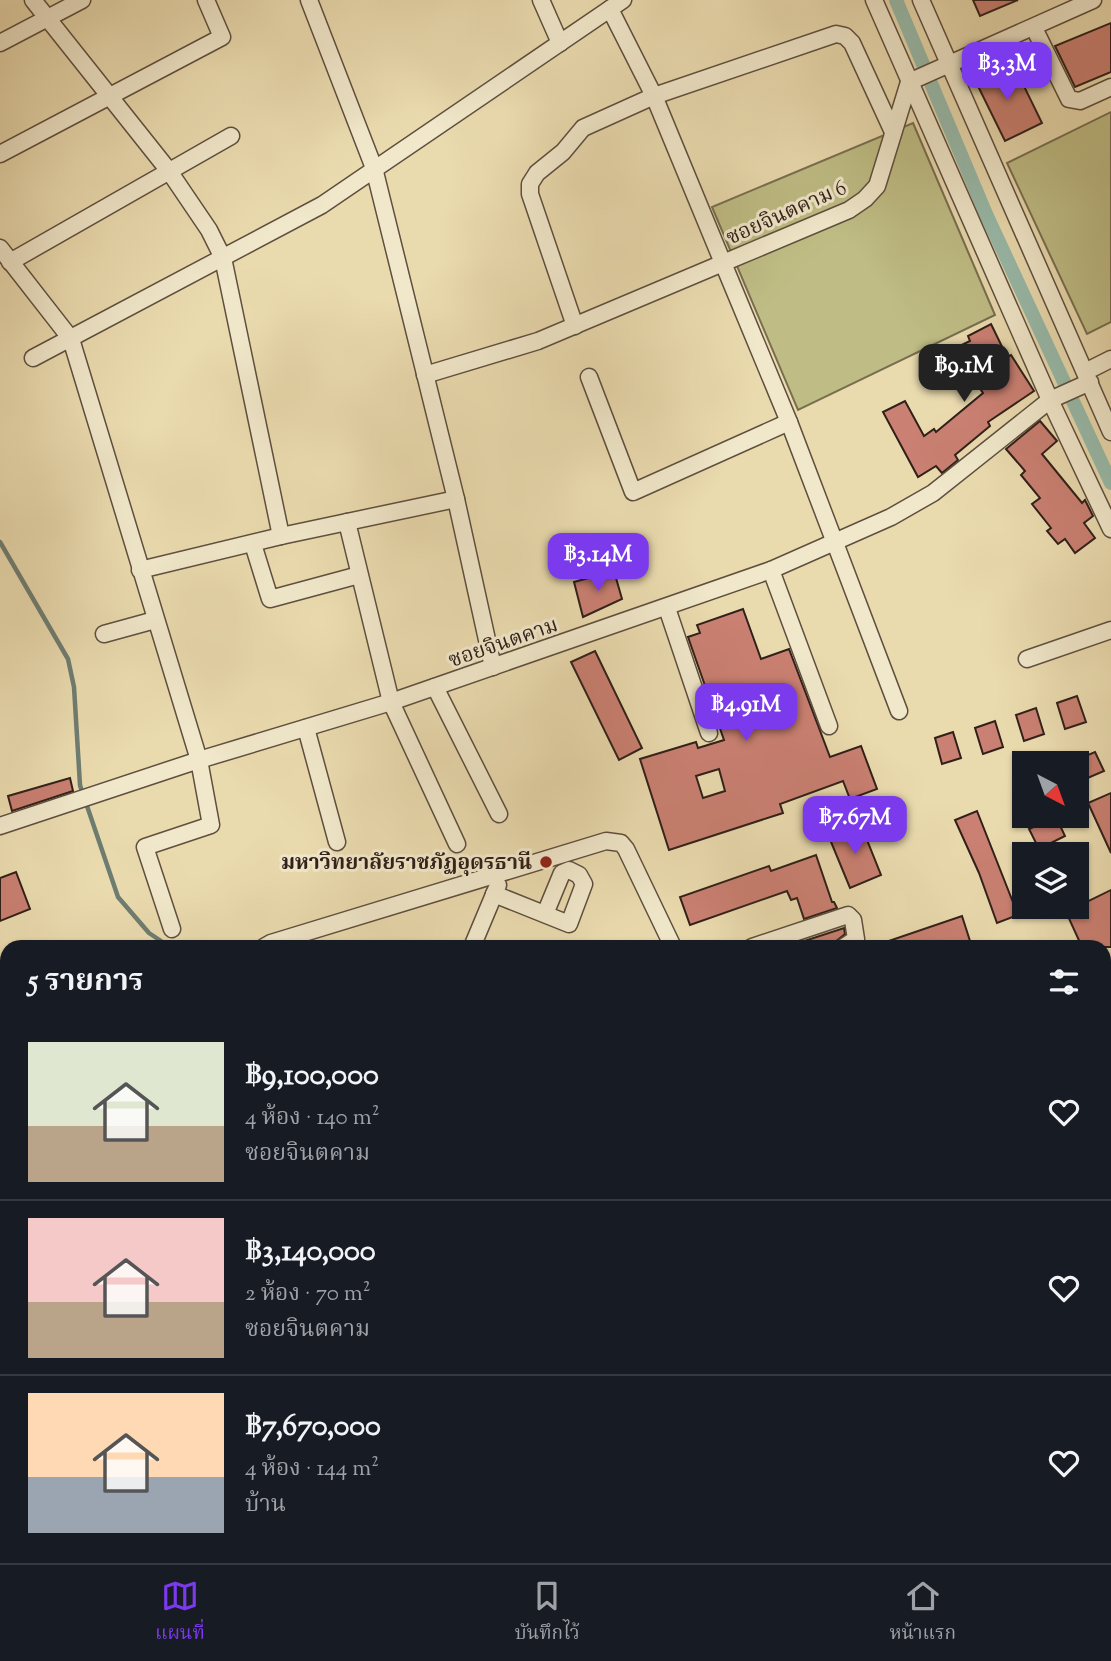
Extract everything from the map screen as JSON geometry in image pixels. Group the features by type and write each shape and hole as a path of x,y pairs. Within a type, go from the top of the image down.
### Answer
{"street":[{"path":"33,0 169,171 209,230 223,258 281,536"},
{"path":"0,43 82,0"},
{"path":"0,154 222,37 206,0"},
{"path":"309,0 374,169 456,499 493,667"},
{"path":"541,0 560,43"},
{"path":"874,0 1111,529"},
{"path":"921,0 1084,381 1111,432"},
{"path":"909,82 1093,0"},
{"path":"33,358 322,205 617,4 789,422 899,711"},
{"path":"1034,28 1069,99 1080,101 1111,87"},
{"path":"575,326 530,194 530,184 543,166 563,152 583,128 654,96 836,34 845,36 852,43 893,132"},
{"name":"ซอยจินตคาม 6","path":"425,375 538,341 849,210 865,200 877,186 909,82"},
{"path":"172,929 145,847 211,825 199,760 71,339 5,255 231,136"},
{"name":"ซอยจินตคาม","path":"0,826 199,760 391,702 771,570 891,517 933,493 1053,398 1084,381 1111,359"},
{"path":"589,377 633,492 789,422"},
{"path":"140,570 281,536 456,499"},
{"path":"347,522 391,702 457,844"},
{"path":"253,544 270,599 359,575"},
{"path":"771,570 829,726"},
{"path":"667,608 709,733"},
{"path":"104,634 155,620"},
{"path":"1027,659 1111,629"},
{"path":"435,687 499,814"},
{"path":"306,728 337,842"},
{"path":"281,940 606,841 621,843 626,849 670,940"},
{"path":"475,940 503,872"},
{"path":"494,894 545,914"},
{"path":"773,940 848,915 853,920 854,940"}],"shaded area":[{"path":"1111,112 1111,322 1087,334 1007,163"},
{"path":"913,123 995,315 798,410 712,207"}],"building":[{"path":"973,0 1018,0 980,16"},
{"path":"1111,23 1111,72 1075,87 1055,46"},
{"path":"999,61 1012,87 1022,82 1042,123 1005,141 972,74"},
{"path":"991,324 1007,357 1011,355 1034,391 988,422 990,426 955,455 958,460 942,473 936,466 918,477 883,412 905,401 924,436 934,429 936,432 983,393 962,362 948,369 941,355 970,341 968,336"},
{"path":"1040,421 1057,441 1042,454 1082,503 1085,500 1093,516 1084,523 1095,538 1075,553 1065,539 1058,544 1047,531 1051,528 1032,504 1040,498 1021,475 1025,471 1006,449"},
{"path":"614,571 622,599 583,617 574,582"},
{"path":"743,609 761,659 789,649 830,757 861,746 877,789 850,799 843,781 780,804 783,813 669,850 640,759 696,742 698,748 724,740 688,637 700,633 697,625","holes":["719,769 725,791 703,798 696,776"]},
{"path":"595,651 642,748 619,760 571,662"},
{"path":"1077,696 1086,722 1065,729 1057,703"},
{"path":"1036,708 1044,734 1024,741 1016,715"},
{"path":"995,721 1003,747 983,754 975,728"},
{"path":"953,732 961,758 942,764 935,738"},
{"path":"1095,752 1104,771 1089,777 1089,755"},
{"path":"70,778 73,791 12,811 8,796"},
{"path":"1111,793 1111,853 1089,805 1089,803"},
{"path":"977,811 1012,900 1012,917 997,923 979,873 955,820"},
{"path":"861,825 881,875 850,888 829,837"},
{"path":"1061,828 1065,836 1053,842 1036,842 1029,829"},
{"path":"816,855 832,902 837,908 804,919 797,898 791,900 787,891 690,925 680,897 769,866 771,871"},
{"path":"16,872 30,909 0,921 0,878"},
{"path":"1111,890 1111,940 1079,940 1069,919 1089,919 1089,901"},
{"path":"962,916 970,940 892,940"},
{"path":"844,928 845,934 838,940 807,940"}],"waterway":[{"path":"896,0 986,214 1111,483"},
{"path":"0,542 68,659 74,687 80,785 83,795"},
{"path":"86,803 118,897 149,933 160,940"}],"place":[{"name":"มหาวิทยาลัยราชภัฏอุดรธานี","path":"546,862"}]}
